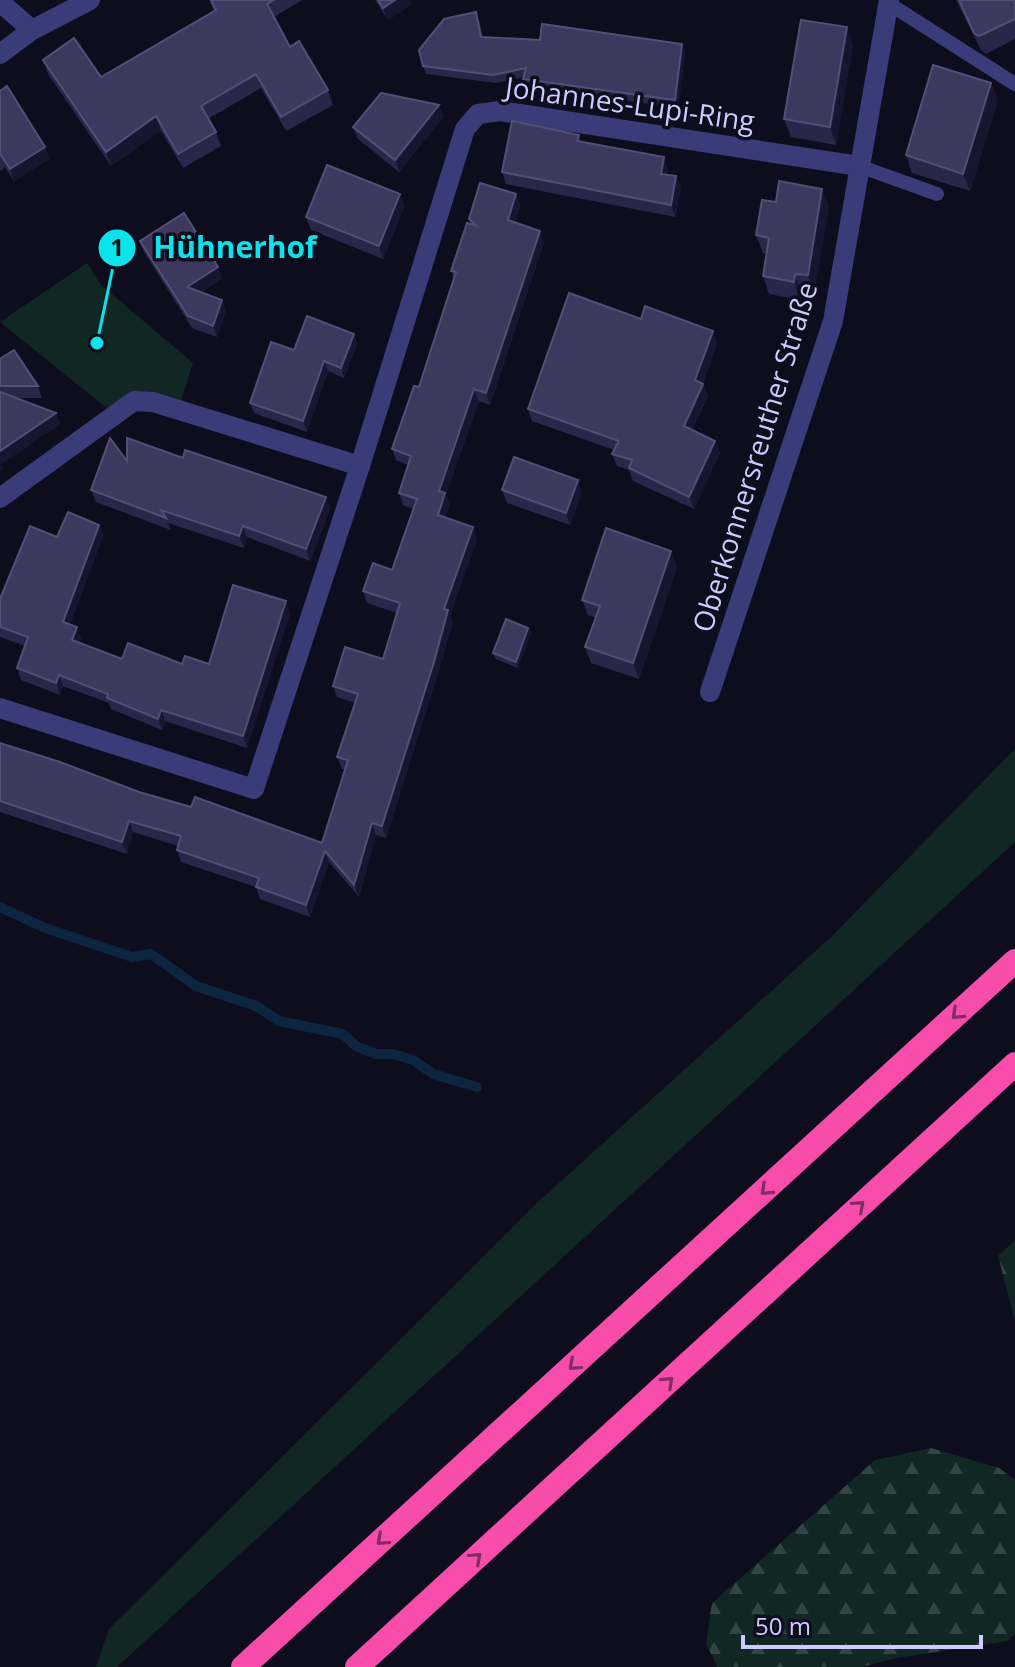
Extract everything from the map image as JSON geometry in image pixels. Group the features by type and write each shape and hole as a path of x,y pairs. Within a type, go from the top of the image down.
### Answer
{"highway":[{"path":"243,1667 1015,961"},
{"path":"357,1667 1015,1064"}],"street":[{"path":"0,54 32,30 90,0"},
{"name":"Oberkonnersreuther Straße","path":"710,692 833,321 888,1"},
{"path":"0,2 32,30"},
{"name":"Johannes-Lupi-Ring","path":"0,708 254,789 360,466 465,129 478,114 500,111 859,166"},
{"path":"0,498 134,401 153,402 360,466"}],"lane":[{"path":"888,1 1015,84"},
{"path":"859,166 937,194"}],"green space":[{"path":"87,263 101,285 193,363 178,410 153,402 114,414 0,322"},
{"path":"1015,749 1015,842 117,1667 96,1667 109,1629 538,1202 831,937"},
{"path":"1015,1240 1015,1321 998,1256"},
{"path":"931,1448 999,1468 1015,1480 1015,1633 1008,1641 896,1658 863,1667 717,1667 706,1643 712,1603 875,1460"}],"building":[{"path":"211,0 274,0 267,4 290,47 299,41 328,90 281,117 256,74 201,106 216,132 178,154 156,116 106,152 43,60 74,38 101,77 216,10"},
{"path":"378,0 395,0 383,8"},
{"path":"959,0 1015,0 1015,19 979,36 974,33"},
{"path":"476,12 481,37 540,40 542,24 682,44 675,100 523,79 526,68 493,75 423,66 419,50 444,19"},
{"path":"801,20 847,27 830,127 784,119"},
{"path":"933,65 991,83 963,174 906,155"},
{"path":"7,86 45,147 10,169 0,156 0,91"},
{"path":"381,93 439,105 395,160 353,127"},
{"path":"512,121 579,135 577,141 664,157 661,174 676,176 671,205 502,172"},
{"path":"327,165 400,194 379,246 306,217"},
{"path":"779,181 822,189 808,275 795,274 794,282 763,276 769,238 756,235 762,200 776,202"},
{"path":"480,183 516,194 508,220 540,231 486,393 474,389 439,491 445,493 438,515 473,527 444,609 448,610 434,662 382,826 372,823 354,885 325,851 306,905 256,887 259,878 177,850 181,836 129,821 122,842 0,801 0,743 191,807 195,797 322,843 348,760 337,757 358,694 333,686 345,647 383,659 400,603 363,591 373,563 392,570 417,499 399,493 411,456 392,449 414,386 419,387 456,272 451,271 467,223 477,226 469,219"},
{"path":"184,213 218,267 187,287 222,300 213,326 188,316 140,241"},
{"path":"569,293 641,319 645,306 713,331 695,380 703,384 684,426 715,441 689,497 629,468 632,460 612,454 619,441 528,409"},
{"path":"307,316 354,334 341,368 324,361 303,421 250,403 271,342 294,350"},
{"path":"14,350 38,386 0,386 0,359"},
{"path":"0,392 56,413 0,451"},
{"path":"110,438 127,461 127,438 183,458 185,450 326,497 306,549 243,526 239,536 161,510 166,518 91,490"},
{"path":"514,457 578,480 566,513 502,490"},
{"path":"68,512 99,525 63,622 77,627 72,640 122,659 128,643 182,664 185,656 209,664 233,585 286,601 243,736 161,710 158,719 107,698 108,694 59,675 56,683 17,668 28,637 0,627 0,599 30,526 57,537"},
{"path":"606,528 671,551 633,663 585,647 600,606 582,600"},
{"path":"506,619 528,628 516,662 493,653"}],"waterway":[{"path":"0,907 45,928 132,957 151,954 196,986 256,1006 279,1021 343,1034 356,1046 376,1054 393,1054 413,1060 433,1074 477,1087"}],"place":[{"name":"Hühnerhof","path":"97,343"}]}
